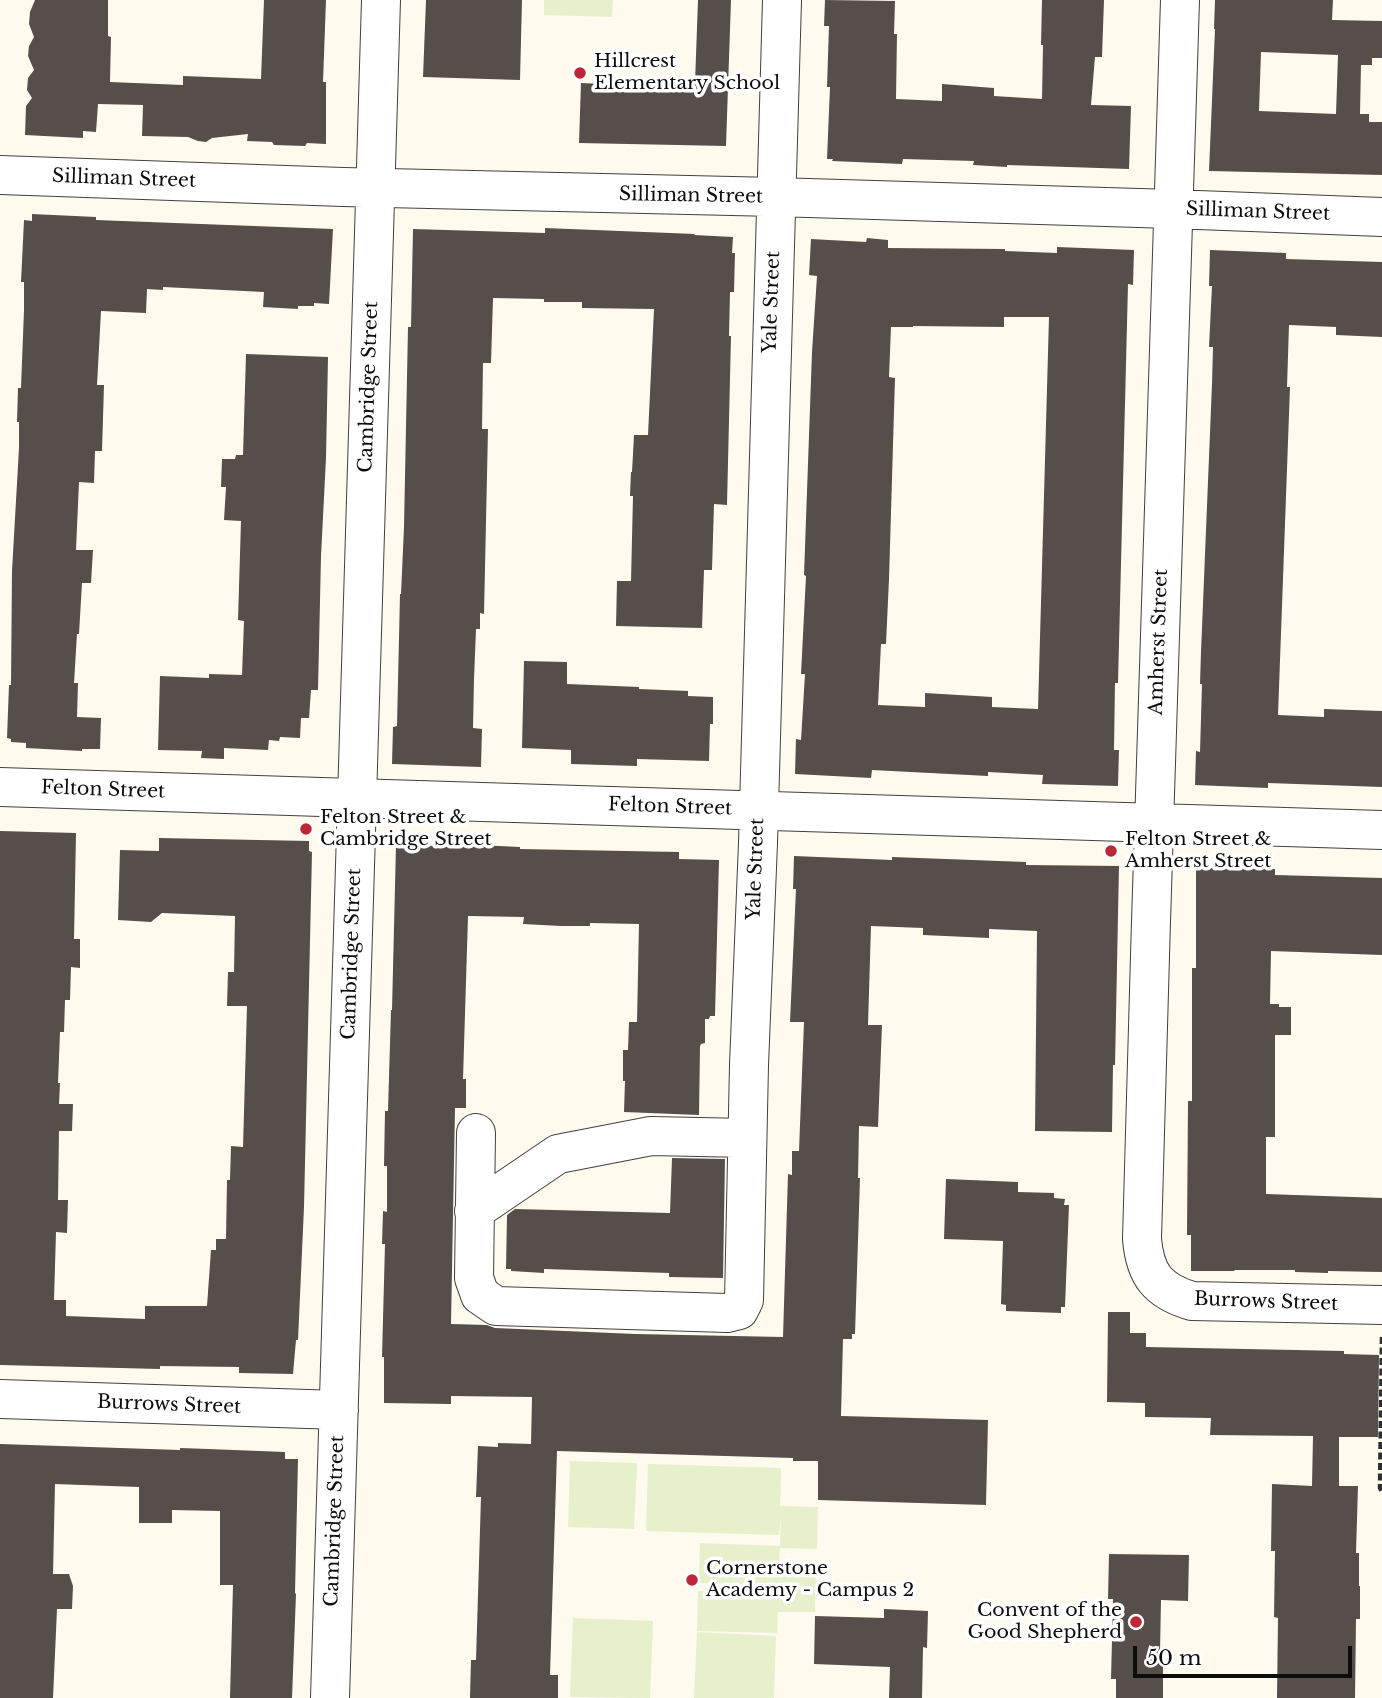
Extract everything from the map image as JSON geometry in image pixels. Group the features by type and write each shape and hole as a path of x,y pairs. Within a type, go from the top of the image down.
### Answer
{"street":[{"name":"Cambridge Street","path":"330,1698 381,0"},
{"name":"Yale Street","path":"476,1133 474,1279 480,1295 496,1306 727,1313 739,1310 744,1300 782,0"},
{"name":"Amherst Street","path":"1155,1282 1143,1254 1142,1239 1180,0"},
{"name":"Silliman Street","path":"0,175 1382,217"},
{"name":"Felton Street","path":"0,787 1382,830"},
{"path":"474,1211 558,1154 651,1136 747,1138"},
{"name":"Burrows Street","path":"1155,1282 1172,1294 1192,1301 1382,1305"},
{"name":"Burrows Street","path":"0,1399 339,1410"}],"path":[{"path":"1382,1325 1382,1492"}],"green space":[{"path":"544,0 613,0 612,17 544,15"},
{"path":"570,1461 637,1463 634,1529 568,1527"},
{"path":"648,1464 781,1468 780,1506 818,1507 817,1549 780,1548 779,1569 816,1571 815,1612 778,1612 777,1633 697,1631 698,1591 779,1593 779,1585 699,1583 700,1543 780,1546 781,1515 779,1535 646,1531"},
{"path":"573,1618 653,1621 650,1698 570,1697"},
{"path":"697,1632 776,1636 774,1698 694,1698"}],"building":[{"path":"35,0 108,0 110,82 183,85 183,76 261,79 264,0 326,0 323,82 326,82 326,144 274,145 272,142 247,141 248,134 212,138 206,142 188,137 142,136 143,105 98,104 96,132 83,131 83,138 25,135 26,106 32,98 27,90 28,78 34,70 28,56 34,37 29,24"},
{"path":"426,0 522,0 520,80 423,77"},
{"path":"698,0 731,0 726,146 579,143 581,83 602,84 602,80 695,83"},
{"path":"825,0 895,1 896,99 942,101 942,84 994,88 994,96 1042,99 1042,0 1104,0 1102,57 1095,57 1091,105 1131,106 1129,169 1007,167 973,165 974,161 903,159 902,164 827,159 830,87 827,87 829,26 824,26"},
{"path":"1215,0 1333,0 1332,20 1382,21 1382,58 1372,58 1372,65 1361,65 1360,114 1369,114 1369,122 1382,122 1382,175 1209,171","holes":["1261,52 1338,55 1336,114 1259,111"]},
{"path":"32,214 96,217 96,220 333,229 329,304 314,303 314,306 298,306 298,309 263,307 264,292 163,287 163,290 147,289 146,313 101,311 97,385 104,385 102,451 95,451 94,483 79,482 76,550 93,550 91,583 82,583 74,683 78,683 77,717 101,718 100,749 82,751 26,748 26,743 11,742 11,739 7,738 19,448 18,388 21,388 24,310 24,282 21,282 24,220 32,221"},
{"path":"545,228 733,237 732,253 735,253 734,292 730,292 727,505 714,504 712,570 704,570 702,628 616,626 617,581 631,581 633,496 630,496 634,435 648,435 654,309 582,308 582,302 493,298 491,363 483,363 482,429 488,429 484,614 480,613 480,629 476,629 474,679 473,728 482,729 481,767 392,764 393,727 397,726 413,229 545,233"},
{"path":"867,238 888,240 888,248 1005,249 1057,253 1057,247 1134,250 1133,285 1128,284 1118,683 1115,683 1114,750 1119,750 1118,786 1042,784 1043,775 988,772 988,776 872,770 871,778 795,774 796,739 801,740 805,674 801,674 817,276 809,275 811,239 866,242","holes":["1004,317 1049,317 1038,709 992,707 992,697 925,693 925,707 878,705 881,644 886,644 889,579 895,378 889,377 891,327 1004,327"]},
{"path":"1210,250 1286,253 1286,259 1382,262 1382,337 1336,335 1336,327 1289,325 1287,387 1290,387 1278,715 1324,717 1324,709 1382,711 1382,787 1268,783 1268,788 1195,785 1196,751 1200,752 1201,652 1212,384 1213,347 1209,347 1212,286 1209,286"},
{"path":"246,354 328,357 318,690 311,690 309,718 301,718 300,738 280,737 279,741 269,740 268,750 224,748 224,759 201,758 202,751 158,750 160,676 209,678 209,674 242,675 244,621 238,620 241,521 224,520 226,487 221,487 222,459 235,459 236,455 243,455"},
{"path":"524,661 567,662 567,684 688,691 688,696 713,697 709,761 637,759 637,766 571,764 571,750 522,748"},
{"path":"0,831 76,833 74,939 80,939 80,968 71,967 70,1000 65,1000 64,1032 60,1032 59,1104 73,1104 72,1131 59,1131 58,1200 68,1200 67,1233 56,1232 54,1300 66,1300 66,1316 145,1319 145,1306 207,1306 211,1250 216,1250 216,1239 226,1239 227,1180 230,1180 231,1146 243,1147 247,1006 227,1006 228,972 234,972 235,916 162,913 151,922 118,920 120,850 159,851 159,838 309,841 309,851 312,852 304,1207 298,1340 293,1374 239,1373 239,1367 160,1366 160,1369 0,1365"},
{"path":"438,841 478,842 478,845 520,849 679,852 679,859 719,860 715,1016 705,1019 705,1043 700,1046 699,1115 624,1112 623,1050 628,1050 629,1022 637,1022 639,924 590,923 590,926 561,926 523,924 524,917 468,916 463,1079 466,1079 466,1108 455,1108 451,1324 635,1334 783,1337 788,1174 792,1175 792,1151 799,1151 804,1022 790,1022 796,889 793,889 794,856 1119,866 1112,1132 1035,1131 1037,931 989,929 989,938 923,935 923,928 871,926 868,1025 882,1025 878,1127 859,1126 855,1334 852,1334 852,1339 843,1339 841,1416 988,1420 986,1505 818,1500 818,1461 557,1451 550,1675 558,1675 558,1698 470,1698 471,1660 476,1660 481,1497 476,1497 478,1446 498,1447 498,1443 531,1444 532,1397 451,1396 451,1404 384,1403 382,1357 385,1244 382,1244 383,1211 387,1212 385,1111 388,1111 396,845 437,846"},
{"path":"1196,868 1275,869 1275,875 1382,878 1382,955 1271,951 1270,1004 1291,1007 1291,1035 1275,1035 1275,1137 1266,1137 1266,1194 1382,1198 1382,1272 1191,1271 1191,1235 1187,1235 1188,1101 1192,1101 1192,968 1196,968"},
{"path":"672,1158 725,1159 723,1278 669,1277 669,1273 544,1269 544,1273 506,1269 507,1215 515,1209 670,1213"},
{"path":"946,1179 1018,1182 1018,1192 1054,1193 1054,1198 1065,1199 1064,1205 1069,1205 1065,1307 1061,1307 1061,1313 1006,1311 1006,1305 1001,1304 1003,1241 944,1239"},
{"path":"1108,1312 1130,1312 1130,1333 1146,1333 1146,1347 1344,1351 1344,1354 1379,1355 1378,1437 1339,1437 1339,1486 1358,1486 1356,1553 1359,1553 1360,1619 1356,1619 1355,1698 1277,1698 1278,1618 1274,1617 1275,1551 1271,1551 1272,1484 1312,1486 1313,1436 1210,1435 1211,1418 1145,1417 1145,1403 1107,1402"},
{"path":"0,1444 285,1452 285,1459 298,1459 292,1698 230,1698 233,1585 220,1585 220,1511 172,1510 172,1523 139,1523 139,1487 55,1484 53,1574 69,1574 73,1586 72,1609 57,1609 53,1698 0,1698"},
{"name":"Convent of the Good Shepherd","path":"1109,1554 1189,1555 1188,1601 1161,1600 1163,1698 1116,1698 1116,1679 1111,1679 1113,1599 1108,1599"},
{"path":"884,1609 928,1611 927,1648 923,1647 922,1698 889,1698 890,1667 814,1664 815,1616 884,1618"}],"place":[{"name":"Hillcrest Elementary School","path":"580,73"},
{"name":"Felton Street & Cambridge Street","path":"306,829"},
{"name":"Felton Street & Amherst Street","path":"1111,851"},
{"name":"Cornerstone Academy - Campus 2","path":"692,1580"},
{"name":"Convent of the Good Shepherd","path":"1136,1622"}]}
